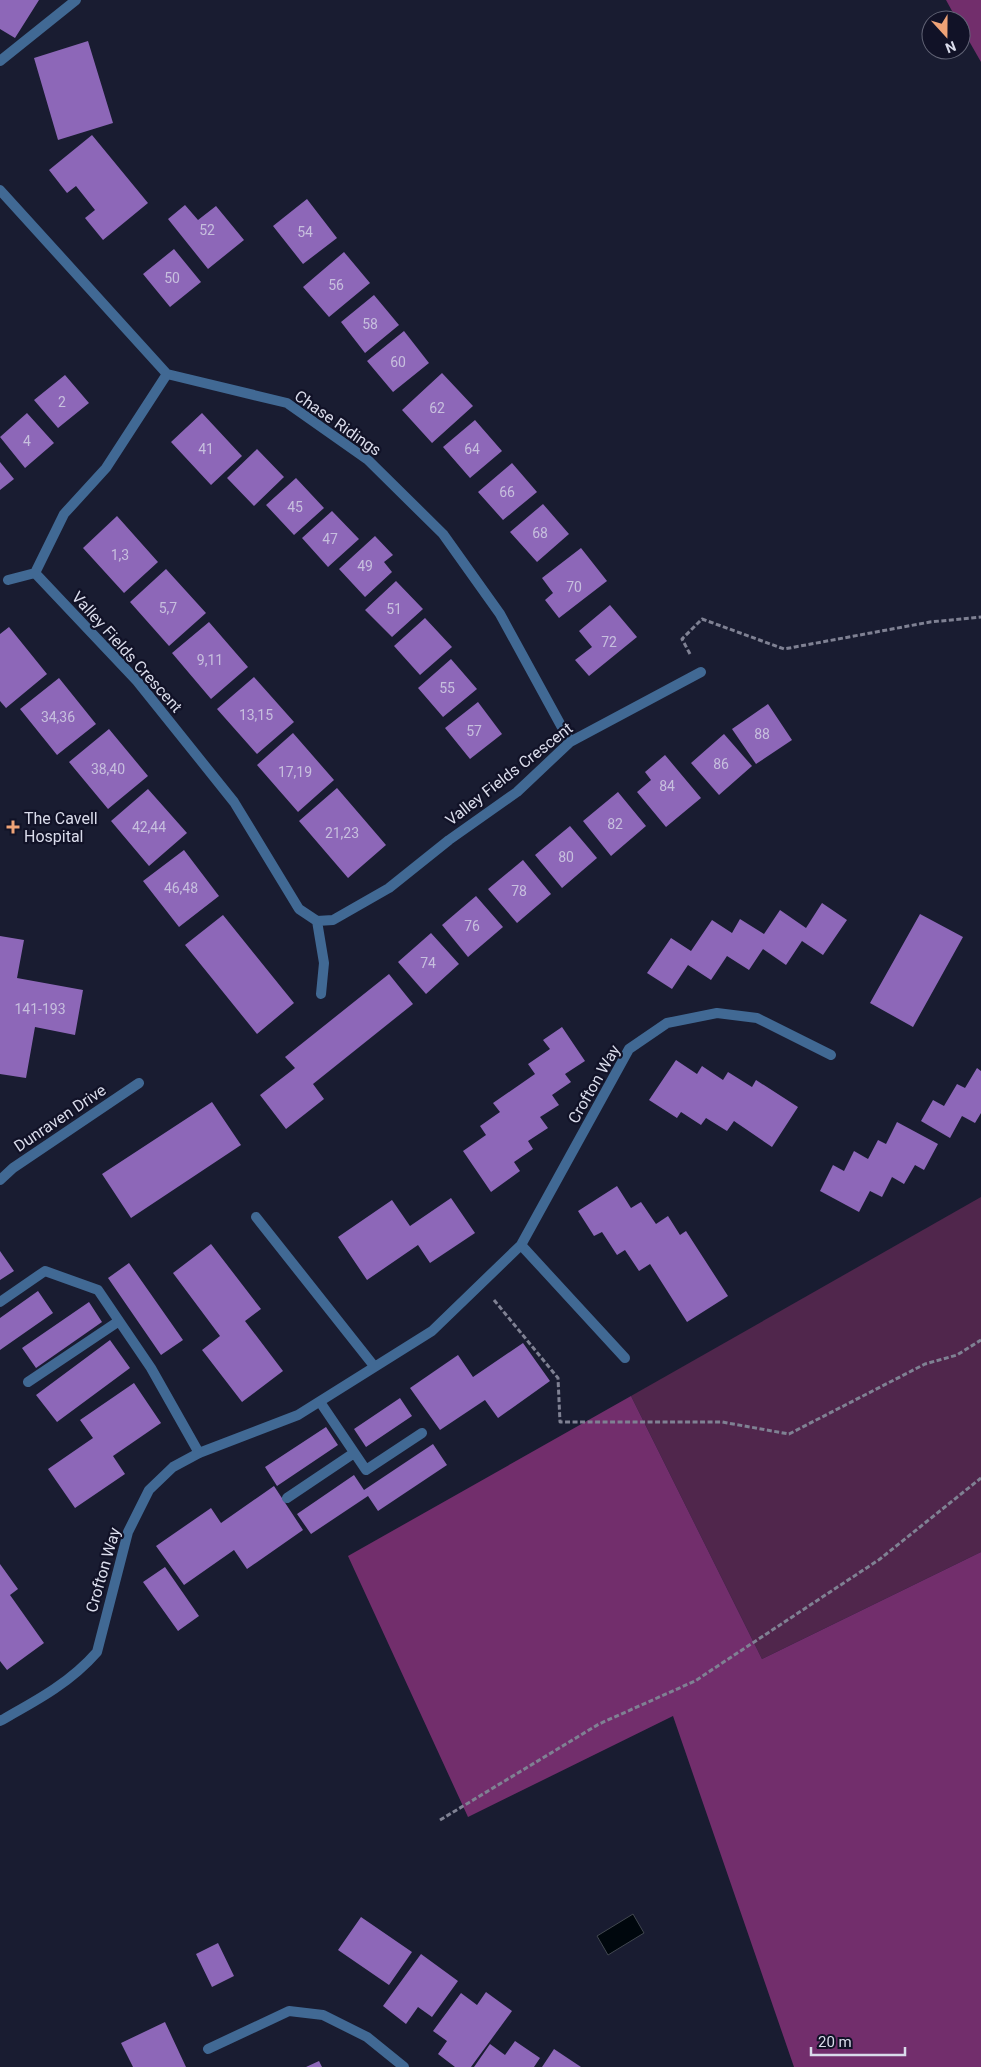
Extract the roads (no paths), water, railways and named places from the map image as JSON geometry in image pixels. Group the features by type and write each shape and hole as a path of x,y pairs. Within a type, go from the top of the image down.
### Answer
{"street":[{"path":"0,61 76,0"},
{"path":"0,190 167,374 106,468 64,514 35,573 8,580"},
{"name":"Chase Ridings","path":"167,374 287,403 368,460 443,534 500,614 570,742"},
{"name":"Valley Fields Crescent","path":"35,573 143,688 234,802 299,909 317,921 334,920 390,888 450,840 516,792 570,742 700,672"},
{"path":"317,921 324,963 321,994"},
{"name":"Crofton Way","path":"0,1721 60,1687 84,1667 97,1652 128,1532 149,1490 173,1466 199,1453 298,1415 432,1331 520,1245 629,1049 667,1023 717,1013 757,1018 831,1055"},
{"name":"Dunraven Drive","path":"0,1180 139,1083"},
{"path":"256,1217 374,1366"},
{"path":"520,1245 625,1358"},
{"path":"0,1302 45,1271 98,1290 151,1368 199,1453"},
{"path":"28,1382 119,1321"},
{"path":"320,1402 366,1470 422,1433"},
{"path":"287,1498 354,1453"},
{"path":"208,2050 289,2011 323,2014 367,2037 404,2067"}],"place":[{"name":"The Cavell Hospital","path":"13,827"}]}
